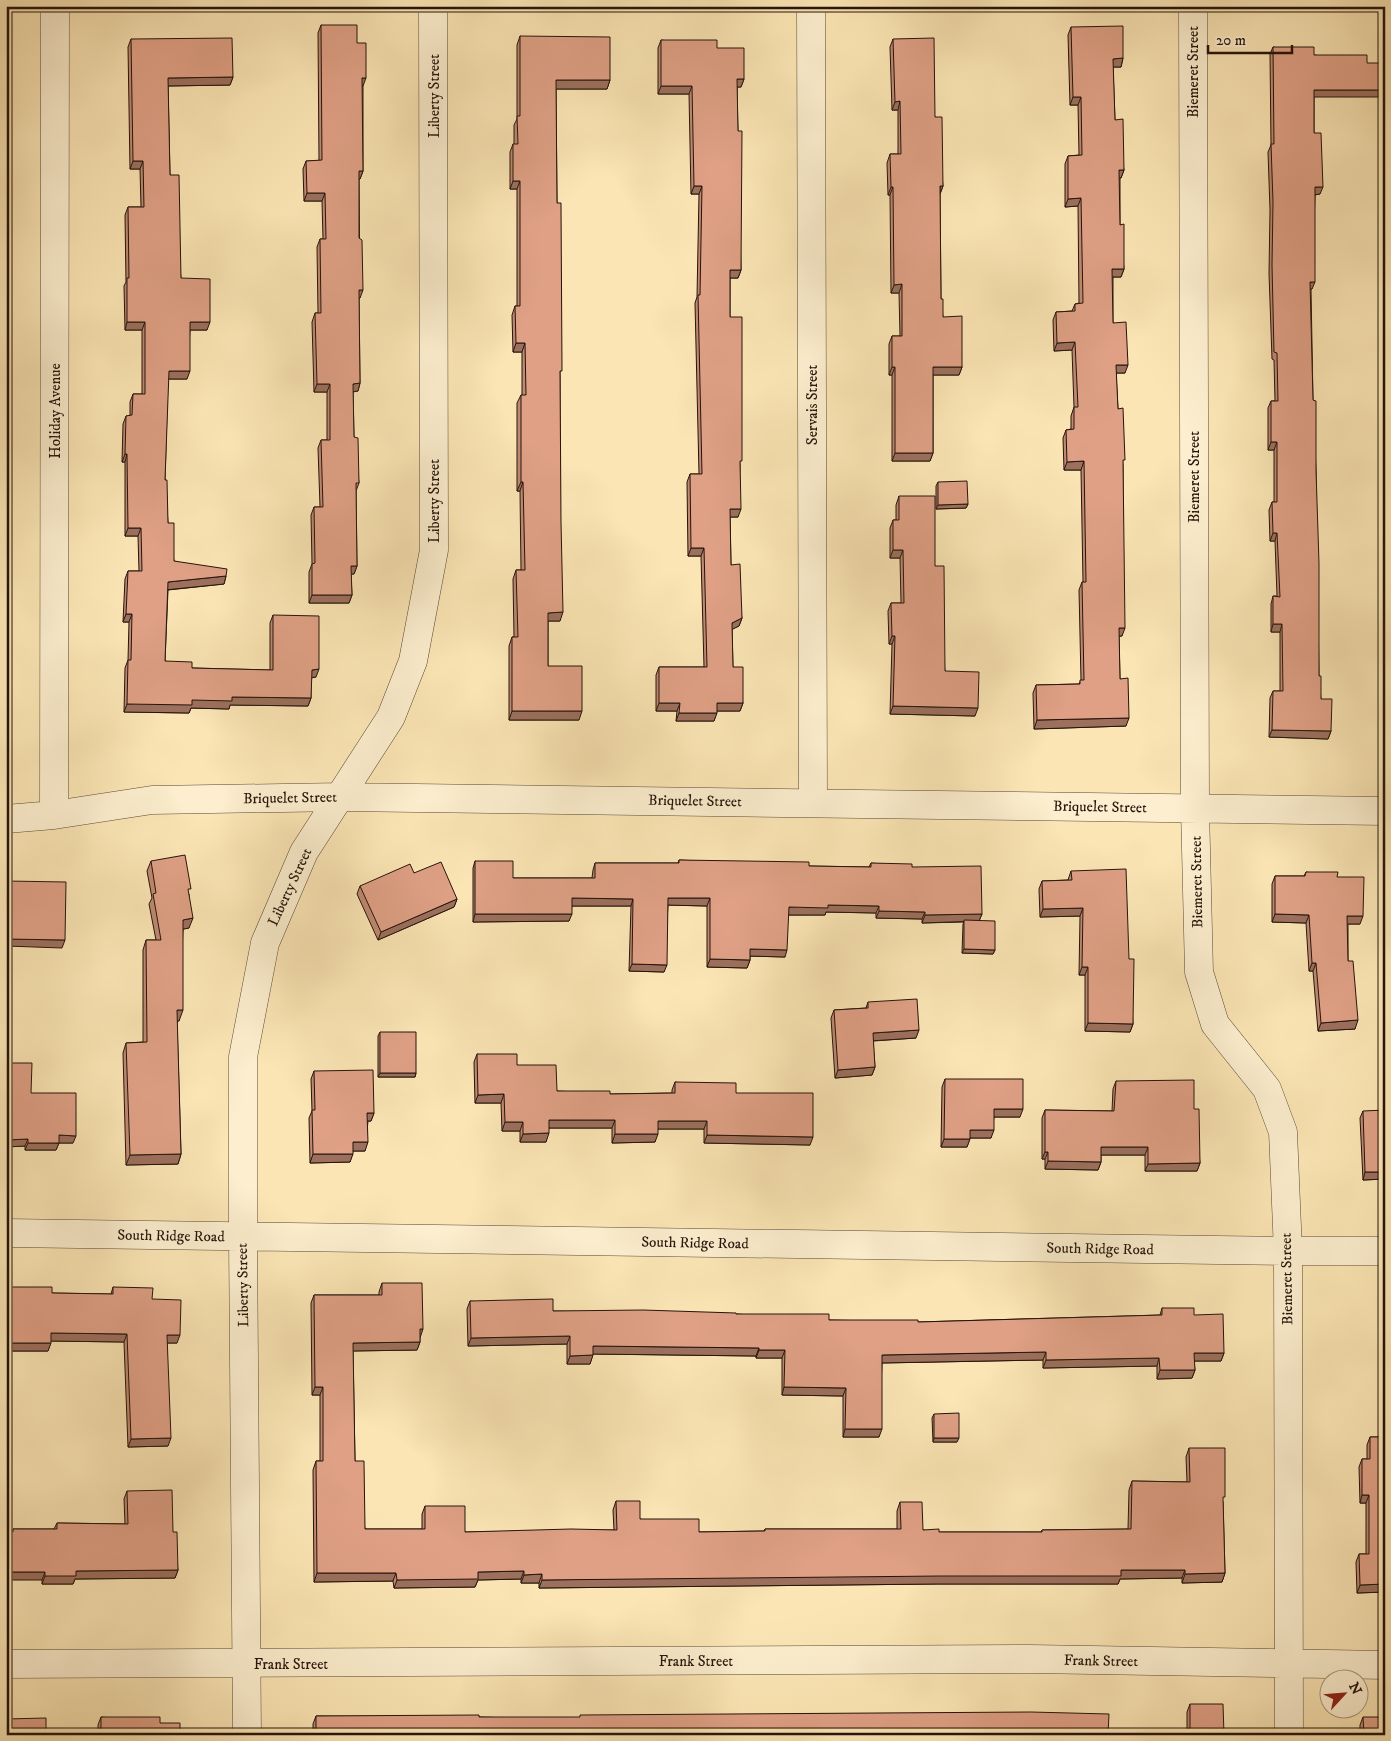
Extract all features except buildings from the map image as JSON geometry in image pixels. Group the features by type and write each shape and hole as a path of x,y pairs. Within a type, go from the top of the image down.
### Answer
{"street":[{"name":"Holiday Avenue","path":"54,815 55,6"},
{"name":"Liberty Street","path":"247,1735 243,1237 244,1057 265,943 304,852 391,717 414,661 434,550 434,6"},
{"name":"Servais Street","path":"811,6 813,803"},
{"name":"Biemeret Street","path":"1193,6 1195,808 1199,972 1215,1024 1266,1089 1283,1132 1288,1251 1288,1735"},
{"name":"Briquelet Street","path":"6,819 54,815 152,800 341,797 1385,811"},
{"name":"South Ridge Road","path":"6,1233 1385,1251"},
{"name":"Frank Street","path":"6,1664 1022,1660 1385,1666"}]}
